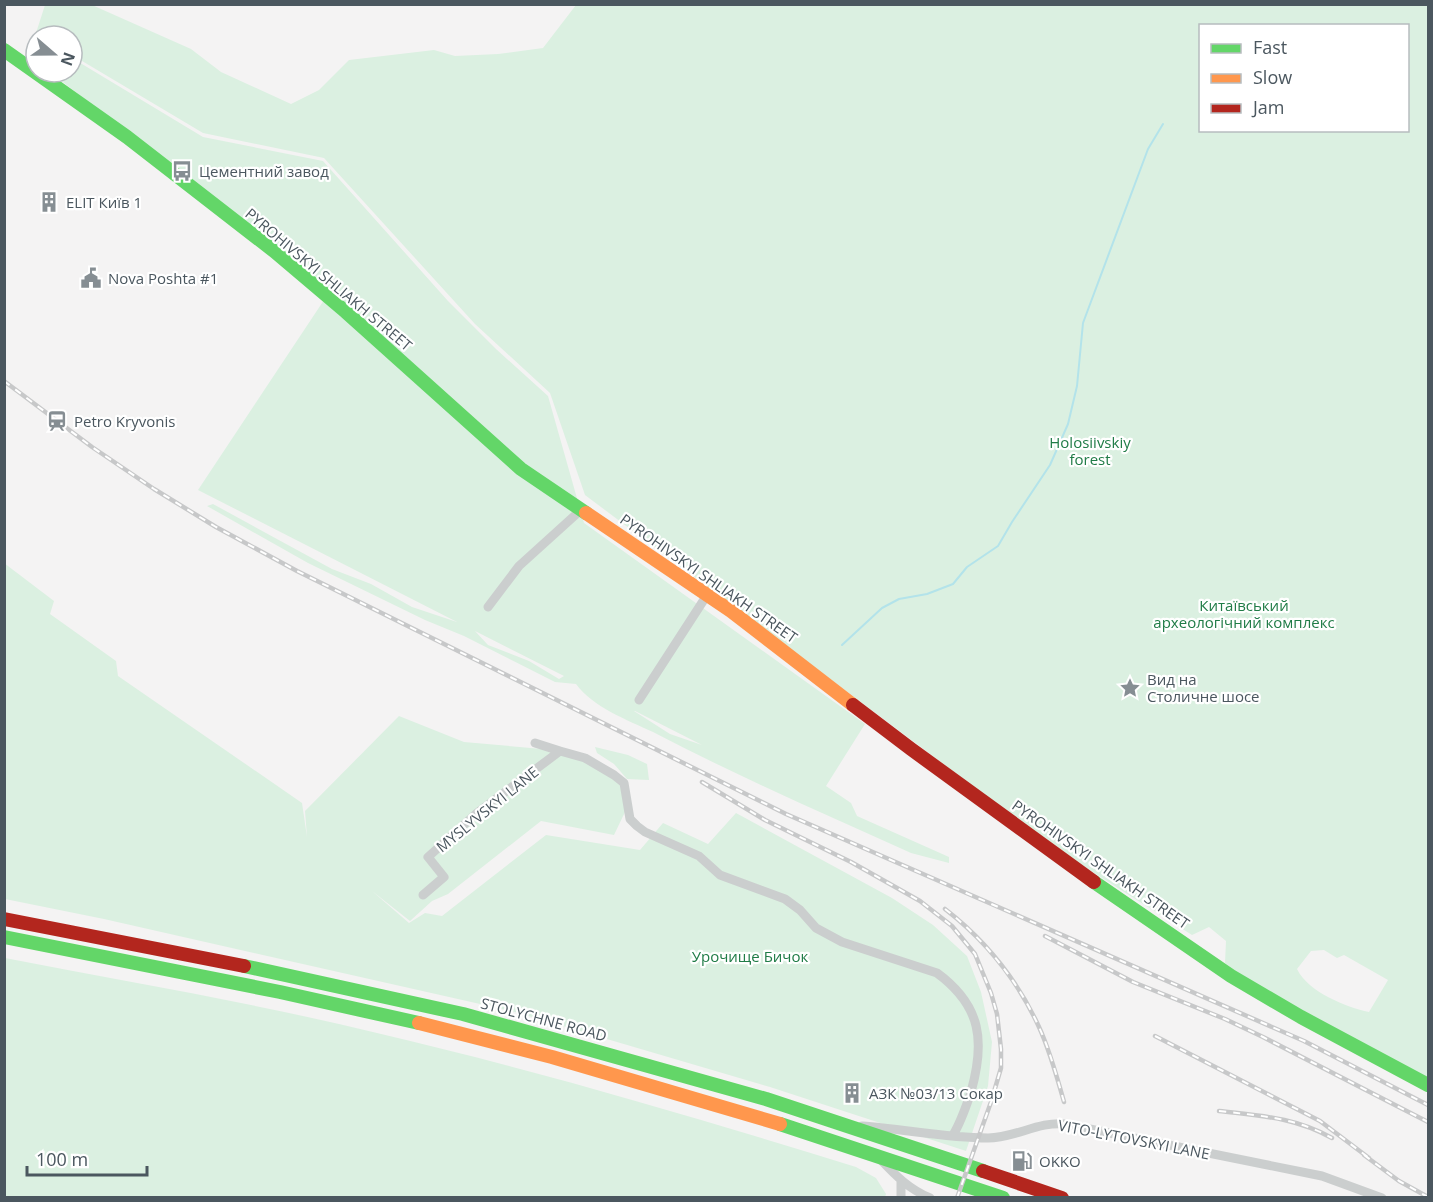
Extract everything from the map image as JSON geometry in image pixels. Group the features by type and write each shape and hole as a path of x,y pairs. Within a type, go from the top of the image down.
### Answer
{"main road":[{"name":"PYROHIVSKYI SHLIAKH STREET","path":"4,50 127,137 274,251 346,312 521,469 582,508 707,595 1053,853 1231,976 1301,1017 1428,1085"},
{"name":"STOLYCHNE ROAD","path":"4,919 241,965 463,1014 699,1079 846,1124 1062,1197"},
{"path":"4,937 268,990 505,1045 694,1097 1003,1197"}],"street":[{"path":"488,607 519,566 582,508"},
{"path":"639,700 707,595"},
{"name":"MYSLYVSKYI LANE","path":"535,743 585,758 624,783 630,819 645,832 699,856 720,875 785,899 800,910 816,928 842,942 936,973 948,982 962,997 972,1013 980,1045 978,1064 965,1110 953,1136"},
{"name":"MYSLYVSKYI LANE","path":"423,895 444,877 428,857 477,813 560,751"},
{"name":"VITO-LYTOVSKYI LANE","path":"846,1124 953,1136 1001,1137 1045,1124 1065,1124 1322,1176 1382,1197"},
{"path":"875,1154 901,1181 918,1193 929,1197"},
{"path":"901,1181 902,1197"}],"green space":[{"name":"Holosiivskiy forest","path":"45,5 92,5 191,49 221,72 291,104 319,90 349,60 434,50 455,56 498,54 543,48 576,5 1428,5 1428,1085 1252,985 1225,963 1226,941 1209,927 1192,935 1058,850 585,495 550,393 475,324 324,158 203,133 84,62 84,24 39,24","holes":["1324,950 1337,958 1344,955 1388,980 1369,1012 1328,997 1310,985 1297,969 1311,951"]},
{"path":"84,65 203,137 323,161 448,301 548,396 584,523 865,724 826,786 851,803 857,816 949,857 949,863 911,853 717,764 611,712 592,700 576,684 555,682 464,636 425,620 308,563 207,506 213,504 332,569 371,584 412,607 457,622 198,490 328,294 276,248 65,84 84,84","holes":["475,631 564,676 559,679 529,661 488,645","635,711 702,745 670,734"]},
{"name":"Урочище Бичок","path":"4,563 54,601 50,614 116,661 118,676 302,803 307,837 305,811 399,716 464,742 576,752 623,786 625,812 614,835 541,821 448,894 432,901 410,921 372,891 409,923 425,913 442,916 546,835 640,850 663,823 708,844 736,813 892,898 933,925 967,956 981,992 992,1042 988,1086 966,1151 770,1087 515,1012 104,919 5,899"},
{"path":"595,747 628,755 647,764 649,780 627,779 614,764 597,753"},
{"path":"5,958 331,1022 558,1079 856,1167 876,1178 886,1194 885,1197 5,1197"}],"waterway":[{"path":"842,645 882,608 899,599 927,594 953,584 967,567 998,546 1050,465 1068,424 1077,386 1083,323 1148,149 1163,124"}],"railway":[{"path":"4,381 92,447 154,489 216,527 297,571 786,814 1304,1041 1428,1105"},
{"path":"702,782 765,820 851,862 920,901 952,926 975,954 997,1014 1001,1068 957,1198"},
{"path":"945,909 974,934 999,962 1031,1010 1043,1036 1064,1102"},
{"path":"1045,936 1133,982 1263,1037 1428,1122"},
{"path":"1155,1036 1320,1121 1369,1158"},
{"path":"1219,1111 1291,1122 1332,1138"},
{"path":"1364,1155 1399,1181 1428,1197"}],"traffic: fast":[{"path":"4,50 127,137 274,251 346,312 521,469 586,513"},
{"path":"1094,882 1231,976 1301,1017 1428,1085"},
{"path":"4,937 280,992 419,1023"},
{"path":"244,966 463,1014 766,1099 983,1171"},
{"path":"780,1124 1003,1198"}],"traffic: slow":[{"path":"586,513 731,611 853,705"},
{"path":"419,1023 552,1057 780,1124"}],"traffic: jam":[{"path":"853,705 1094,882"},
{"path":"4,919 244,966"},
{"path":"983,1171 1062,1198"}],"place":[{"name":"Цементний завод","path":"182,171"},
{"name":"ELIT Київ 1","path":"49,202"},
{"name":"Nova Poshta #1","path":"91,278"},
{"name":"Petro Kryvonis","path":"57,421"},
{"name":"Вид на Столичне шосе","path":"1130,688"},
{"name":"АЗК №03/13 Сокар","path":"852,1093"},
{"name":"OKKO","path":"1022,1161"}],"park label":[{"name":"Китаївський археологічний комплекс","path":"1244,614"}]}
